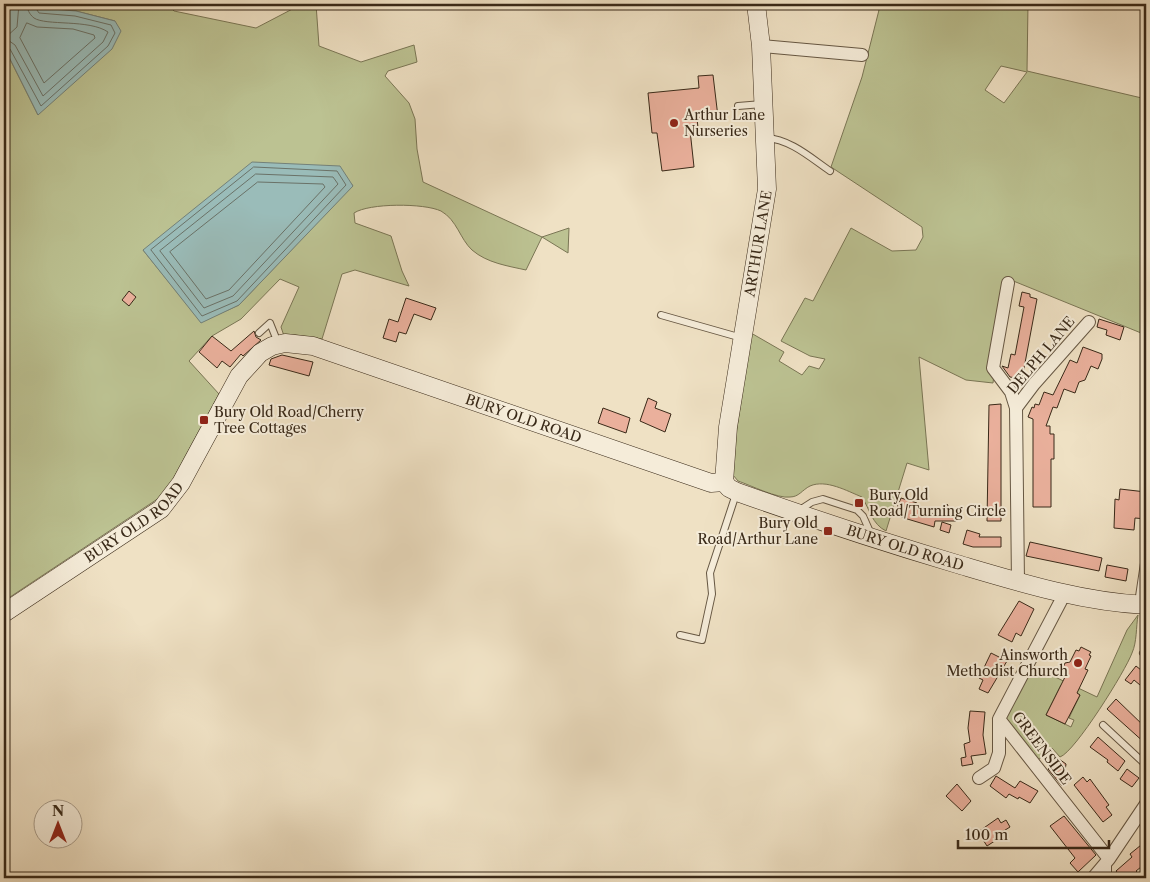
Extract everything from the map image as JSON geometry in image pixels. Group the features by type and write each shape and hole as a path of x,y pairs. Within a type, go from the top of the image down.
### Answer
{"main road":[{"name":"ARTHUR LANE","path":"730,487 728,427 767,189 761,46 756,4"},
{"name":"BURY OLD ROAD","path":"4,613 161,509 181,483 239,376 260,353 285,343 313,346 711,484 730,487 795,513 874,539 1018,582 1065,593 1142,605"}],"street":[{"path":"761,46 862,55"},
{"name":"DELPH LANE","path":"1008,283 993,368 1011,392 1016,408 1018,582"},
{"name":"DELPH LANE","path":"1016,408 1034,384 1089,322"},
{"name":"GREENSIDE","path":"1065,593 999,719 1108,860"},
{"path":"979,778 994,768 999,753 999,719"},
{"path":"1092,878 1108,860 1146,804"}],"lane":[{"path":"738,106 763,104"},
{"path":"765,138 776,138 788,143 830,171"},
{"path":"661,315 743,339"},
{"path":"260,333 270,323 278,345"},
{"path":"680,635 702,640 712,594 710,573 730,487"},
{"path":"795,513 812,502 823,499 857,510 863,516 874,539"},
{"path":"1142,605 1144,562 1146,563"},
{"path":"1103,725 1146,765"},
{"path":"1108,860 1108,878"}],"green space":[{"path":"4,4 8,6 4,47"},
{"path":"37,4 167,4 174,11 256,28 302,4 316,4 319,46 361,62 414,45 417,62 388,71 385,76 409,103 415,119 417,149 423,182 542,237 526,270 484,258 472,250 451,219 441,211 433,208 397,205 372,207 354,213 355,223 391,236 402,271 409,286 355,270 342,274 322,339 295,335 284,336 281,327 299,287 280,279 241,319 212,336 189,361 219,394 165,494 4,601 4,47 38,115 115,21 76,11 40,8","holes":["353,185 239,305 201,322 143,250"]},
{"path":"862,4 1028,4 1027,71 1146,99 1146,335 1006,278 993,383 966,380 919,357 929,470 907,463 886,531 874,521 862,497 843,489 830,485 816,484 796,496 785,497 771,494 738,481 733,475 736,434 751,333 784,352 779,361 802,375 809,366 819,369 825,359 810,356 781,341 805,298 813,301 851,228 892,251 916,250 923,237 922,227 831,167 862,77 879,10","holes":["1001,66 1027,72 1004,103 985,90"]},
{"path":"569,228 568,253 542,237"},
{"path":"1138,615 1134,649 1099,710 1067,752 1060,757 1052,748 1038,760 1007,720 1006,716 1032,666 1097,697 1127,630","holes":["1061,685 1080,695 1069,718 1074,720 1071,727 1046,715"]}],"water":[{"path":"7,4 37,4 40,8 76,11 115,21 121,31 112,49 38,115 4,47"},
{"path":"252,162 340,166 353,186 239,305 201,323 143,250"}],"building":[{"name":"Arthur Lane Nurseries","path":"713,75 718,117 697,118 698,128 690,130 694,167 662,171 657,133 652,133 648,93 699,88 698,76"},
{"path":"129,291 136,297 129,306 122,300"},
{"path":"1022,292 1030,294 1030,297 1037,299 1022,379 1010,377 1002,366 1008,368 1011,354 1015,355 1024,307 1019,306"},
{"path":"406,298 436,308 431,320 414,314 406,334 399,332 396,342 383,338 389,319 398,322"},
{"path":"1099,319 1124,327 1120,340 1106,335 1107,330 1097,327"},
{"path":"254,331 256,337 261,340 243,356 241,354 230,367 222,361 217,368 199,352 212,336 231,351"},
{"path":"1083,347 1102,354 1102,359 1098,369 1091,366 1085,380 1079,382 1075,393 1064,389 1057,408 1053,407 1046,426 1050,426 1050,434 1054,434 1054,459 1051,459 1051,507 1033,507 1033,419 1028,417 1032,407 1034,408 1035,404 1039,405 1044,392 1053,395 1070,360 1077,363"},
{"path":"282,355 313,362 309,376 269,365 271,359"},
{"path":"648,398 657,402 655,408 671,414 665,432 640,421"},
{"path":"1001,404 1001,521 987,521 989,405"},
{"path":"603,408 630,418 626,433 598,423"},
{"path":"1120,489 1146,492 1146,519 1135,518 1134,530 1114,528 1115,499 1119,500"},
{"path":"901,498 917,503 915,508 944,517 947,504 956,521 935,521 934,527 894,515"},
{"path":"942,522 951,525 949,533 940,530"},
{"path":"967,530 980,534 979,537 1001,537 1001,547 973,547 963,544"},
{"path":"1030,542 1102,558 1099,571 1026,556"},
{"path":"1107,565 1128,569 1126,581 1105,577"},
{"path":"1019,601 1034,609 1021,636 1016,633 1012,642 998,635"},
{"path":"1081,647 1091,652 1089,655 1091,656 1085,669 1088,670 1077,693 1080,695 1065,724 1046,715 1067,673 1062,670 1065,663 1070,662 1076,650 1079,651"},
{"path":"991,653 1007,661 988,693 979,689 983,680 979,678"},
{"path":"1136,666 1146,674 1146,690 1134,680 1131,684 1125,680"},
{"path":"1116,699 1146,728 1146,744 1107,709"},
{"path":"970,711 985,712 983,735 986,754 971,756 973,764 962,766 961,758 966,757 964,744 970,742 968,728"},
{"path":"1098,737 1125,761 1118,771 1107,762 1108,760 1090,747"},
{"path":"1059,759 1066,764 1065,771 1068,774 1062,786 1048,769"},
{"path":"1127,769 1139,778 1132,787 1120,779"},
{"path":"996,776 1015,788 1020,781 1038,791 1030,803 1009,794 1006,798 990,786"},
{"path":"1083,777 1087,782 1090,779 1109,805 1106,807 1112,815 1103,822 1074,785"},
{"path":"957,784 971,801 962,811 946,796"},
{"path":"1064,816 1096,855 1078,872 1070,863 1075,858 1050,826"},
{"path":"998,818 1001,823 1006,820 1010,827 1002,832 1004,835 987,846 978,832"},
{"path":"1146,841 1146,863 1136,871 1143,878 1122,878 1116,871 1132,857 1130,854"}],"place":[{"name":"Arthur Lane Nurseries","path":"674,123"},
{"name":"Bury Old Road/Cherry Tree Cottages","path":"204,420"},
{"name":"Bury Old Road/Turning Circle","path":"859,503"},
{"name":"Bury Old Road/Arthur Lane","path":"828,531"},
{"name":"Ainsworth Methodist Church","path":"1078,663"}]}
